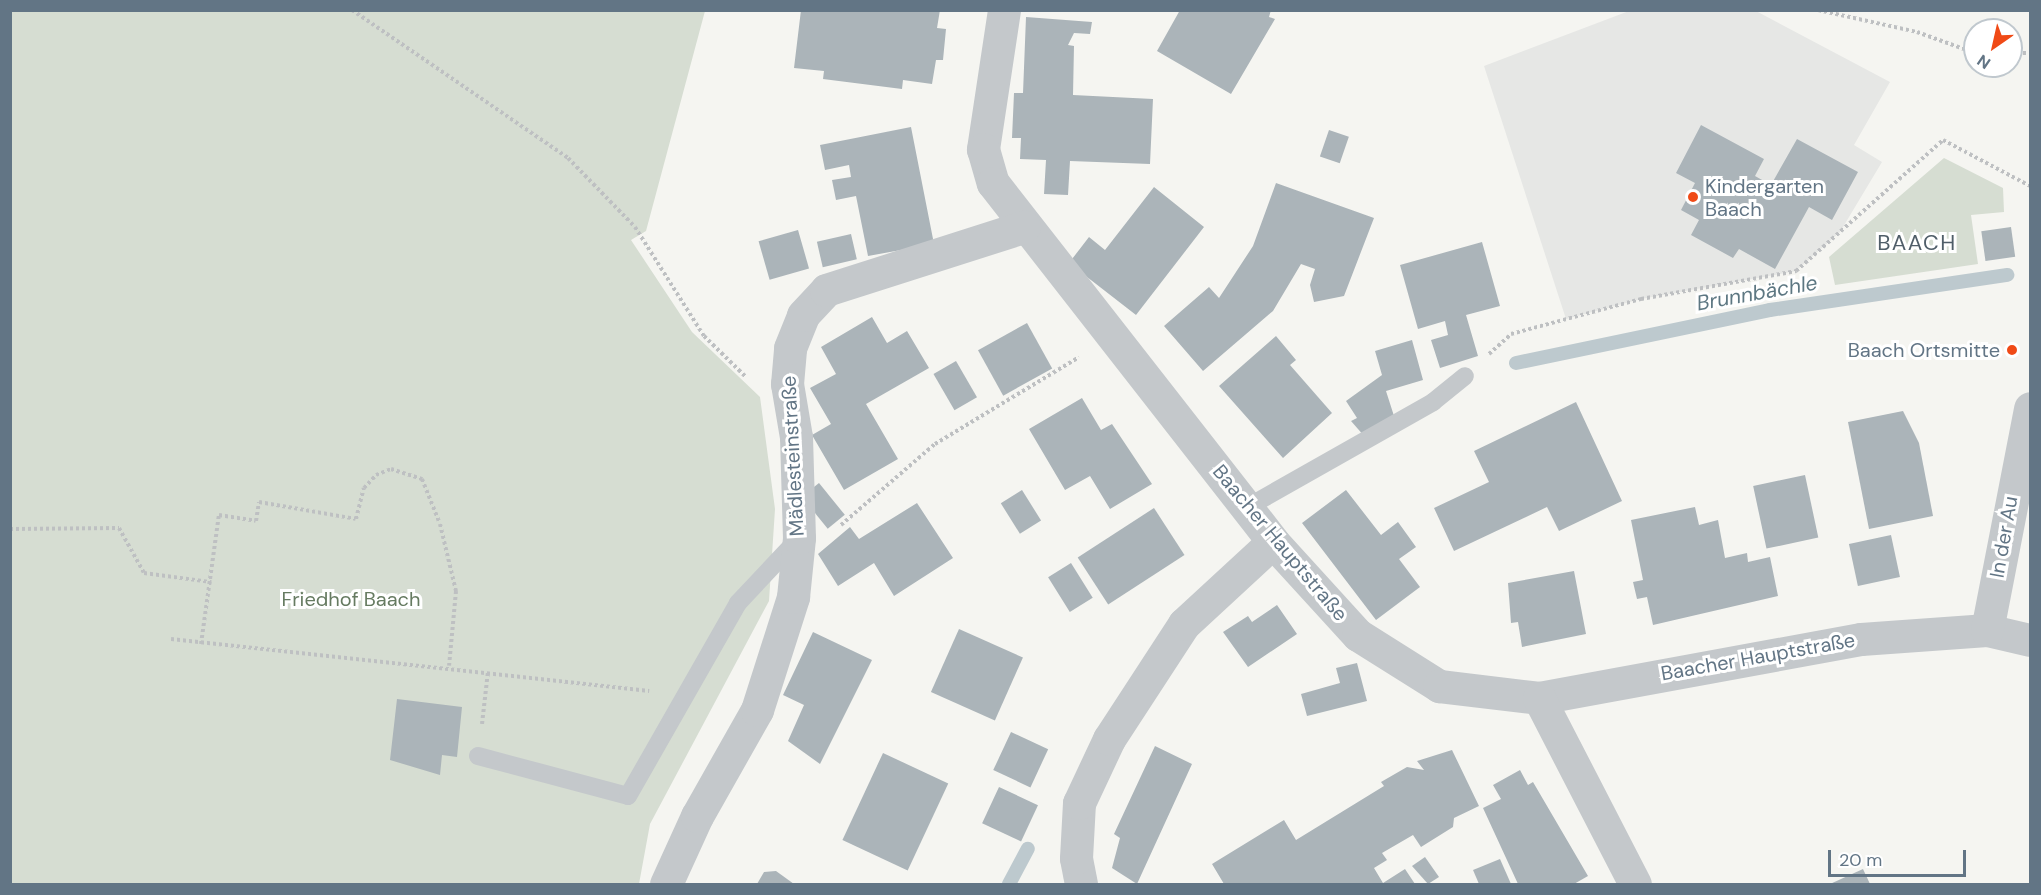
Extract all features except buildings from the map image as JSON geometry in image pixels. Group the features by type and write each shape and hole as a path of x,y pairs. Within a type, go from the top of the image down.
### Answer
{"street":[{"name":"Baacher Hauptstraße","path":"1004,10 983,149 993,183 1024,227 1116,336 1273,542 1359,635 1439,686 1539,698 1861,639 1987,630 2031,640"},
{"name":"Mädlesteinstraße","path":"666,885 697,816 757,710 794,597 798,545 790,348 803,315 826,290 1024,227"},
{"name":"In der Au","path":"1987,630 2031,408"},
{"path":"1081,885 1076,858 1079,803 1109,739 1184,624 1273,542"},
{"path":"1539,698 1635,885"}],"lane":[{"path":"1246,508 1413,414 1465,376"},
{"path":"478,756 628,796 738,603 798,545"}],"path":[{"path":"352,10 568,158 635,228 704,336 750,381 791,408"},
{"path":"1818,10 1917,32 1963,49"},
{"path":"1465,376 1511,334 1641,299 1796,271 1943,140 2031,186"},
{"path":"798,545 829,536 934,444 1116,336"},
{"path":"201,644 219,515 256,521 259,502 356,519 364,488 376,475 391,469 409,472 422,479 432,499 456,591 449,666"},
{"path":"10,529 118,528 144,573 211,582"},
{"path":"171,639 201,644 449,666 645,690"},
{"path":"478,756 488,671"}],"shaded area":[{"name":"Kindergarten Baach","path":"1629,11 1756,11 1890,82 1854,145 1882,162 1840,232 1796,271 1641,299 1566,319 1484,66"}],"green space":[{"name":"Friedhof Baach","path":"10,11 705,11 646,231 631,240 692,332 760,397 775,509 769,601 650,824 639,884 11,884"},
{"path":"1944,158 2003,188 2004,212 1971,215 1978,264 1835,285 1829,257"}],"waterway":[{"name":"Brunnbächle","path":"1516,363 1770,310 2007,275"},
{"name":"Brunnbächle","path":"1009,884 1028,849"}],"place":[{"name":"Kindergarten Baach","path":"1693,197"},
{"name":"Baach Ortsmitte","path":"2012,350"}],"district":[{"name":"BAACH","path":"1917,243"}]}
